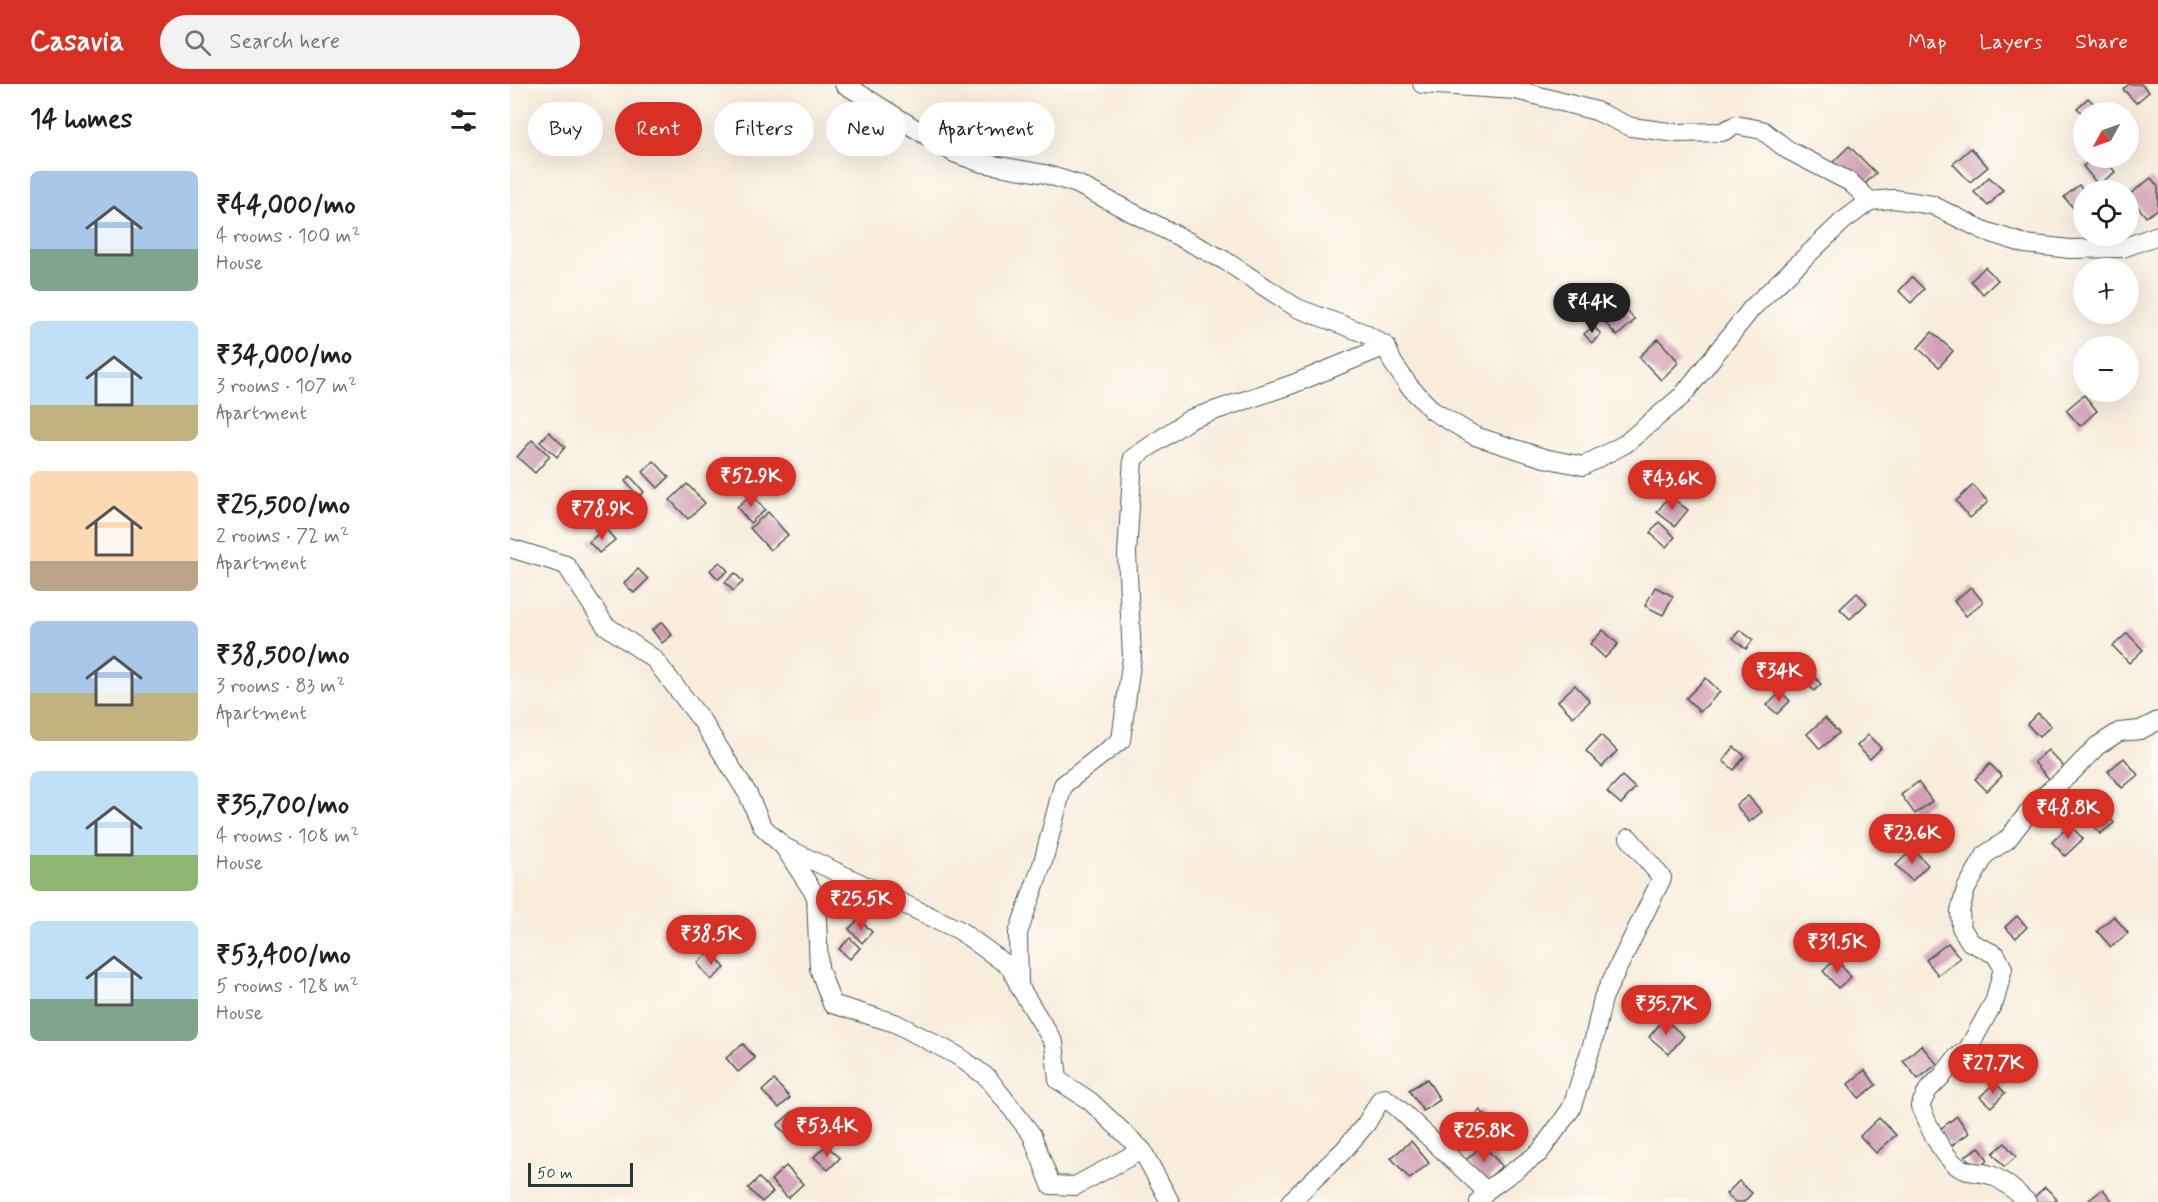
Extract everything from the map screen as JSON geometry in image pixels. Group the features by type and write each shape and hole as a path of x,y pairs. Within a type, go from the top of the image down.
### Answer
{"street":[{"path":"844,84 954,153 982,163 1045,174 1077,184 1224,260 1297,308 1364,333 1386,346 1393,363 1409,386 1433,411 1475,436 1544,458 1583,466 1625,444 1682,396 1752,308 1843,221 1870,201 1894,199 1932,206 1985,231 2036,246 2070,249 2123,248 2158,235"},
{"path":"1422,84 1516,90 1596,111 1631,128 1677,133 1722,132 1736,125 1762,130 1788,150 1850,182 1870,201"},
{"path":"1019,986 1018,933 1043,862 1063,785 1121,740 1132,657 1127,554 1133,458 1190,419 1293,384 1386,346"},
{"path":"510,548 566,565 606,625 654,659 702,721 748,795 762,826 784,847 816,896 819,968 832,1004 895,1023 958,1056 988,1078 1032,1135 1051,1185 1075,1186 1142,1150"},
{"path":"2027,1202 2014,1190 1992,1176 1974,1173 1957,1166 1943,1149 1920,1106 1928,1090 1956,1058 1968,1049 1995,1000 2003,968 1996,955 1970,942 1961,927 1960,910 1966,889 1986,854 2007,840 2038,800 2070,774 2097,746 2119,732 2140,730 2158,721"},
{"path":"1290,1202 1343,1151 1385,1098 1483,1197 1539,1153 1570,1110 1594,1039 1603,998 1662,878 1629,838"},
{"path":"784,847 959,930 1010,967 1054,1043 1058,1080 1090,1101 1142,1150 1170,1202"}],"building":[{"path":"2129,84 2141,84 2149,92 2135,102 2123,89"},
{"path":"1849,146 1876,173 1863,186 1830,165"},
{"path":"1971,148 1988,167 1970,182 1953,164"},
{"path":"2085,168 2112,168 2115,172 2105,180 2094,180"},
{"path":"1989,177 2003,190 1988,206 1974,192"},
{"path":"2151,178 2158,187 2158,209 2146,217 2139,208 2139,187"},
{"path":"2073,190 2073,208 2064,197"},
{"path":"1985,267 1998,280 1983,294 1971,281"},
{"path":"1912,277 1924,289 1911,303 1899,291"},
{"path":"1612,294 1635,320 1617,336 1594,310"},
{"path":"1593,326 1601,334 1592,343 1584,334"},
{"path":"1932,332 1953,351 1939,367 1918,348"},
{"path":"1658,339 1679,362 1661,380 1639,357"},
{"path":"2076,402 2090,402 2097,411 2080,426 2066,410"},
{"path":"549,432 565,447 557,457 540,442"},
{"path":"532,440 550,456 535,473 517,457"},
{"path":"654,461 669,477 658,488 643,472"},
{"path":"630,476 644,492 639,497 625,481"},
{"path":"687,484 705,503 688,519 670,500"},
{"path":"1973,485 1988,502 1970,518 1956,501"},
{"path":"620,493 631,503 623,512 612,502"},
{"path":"752,494 765,510 750,523 737,507"},
{"path":"1669,496 1688,510 1675,526 1657,512"},
{"path":"608,505 620,517 611,527 599,515"},
{"path":"768,512 788,535 770,550 750,528"},
{"path":"1659,522 1675,537 1666,547 1650,533"},
{"path":"605,528 615,540 599,553 589,542"},
{"path":"720,562 728,571 718,579 710,570"},
{"path":"638,569 648,579 634,593 624,583"},
{"path":"735,573 743,582 733,591 725,582"},
{"path":"1655,587 1673,596 1663,615 1645,606"},
{"path":"1971,587 1983,602 1966,616 1954,601"},
{"path":"1857,593 1867,603 1850,619 1840,609"},
{"path":"662,622 672,635 662,643 652,630"},
{"path":"1603,630 1618,644 1605,658 1590,644"},
{"path":"1740,630 1753,640 1746,649 1733,638"},
{"path":"2127,633 2143,650 2129,663 2113,646"},
{"path":"1810,672 1821,684 1814,691 1802,678"},
{"path":"1706,678 1720,692 1700,712 1686,698"},
{"path":"1575,685 1590,701 1573,717 1558,701"},
{"path":"1781,692 1790,701 1777,714 1767,705"},
{"path":"2038,713 2051,726 2039,737 2027,724"},
{"path":"1825,718 1839,733 1820,749 1807,734"},
{"path":"1601,735 1617,751 1602,767 1586,751"},
{"path":"1868,735 1881,748 1870,759 1857,746"},
{"path":"1734,747 1745,756 1734,770 1723,761"},
{"path":"2048,750 2064,767 2050,780 2034,762"},
{"path":"2124,758 2138,775 2122,788 2108,771"},
{"path":"1990,764 2002,776 1987,791 1975,779"},
{"path":"1622,776 1635,788 1621,804 1607,792"},
{"path":"1918,782 1932,801 1915,814 1901,795"},
{"path":"1748,796 1762,812 1749,822 1736,805"},
{"path":"2102,808 2114,823 2100,834 2088,818"},
{"path":"2070,825 2083,839 2065,856 2052,842"},
{"path":"1913,849 1928,865 1912,881 1896,865"},
{"path":"2017,916 2027,927 2016,938 2005,927"},
{"path":"2114,916 2128,933 2111,947 2097,931"},
{"path":"859,919 872,932 862,943 849,929"},
{"path":"850,938 860,948 850,959 839,949"},
{"path":"1948,943 1960,958 1938,975 1926,960"},
{"path":"711,951 725,968 711,980 697,963"},
{"path":"1836,959 1851,977 1838,988 1823,971"},
{"path":"1664,1019 1684,1036 1669,1054 1649,1037"},
{"path":"743,1044 755,1058 738,1072 726,1058"},
{"path":"1921,1045 1937,1064 1918,1079 1903,1061"},
{"path":"2005,1053 2019,1070 2003,1083 1989,1066"},
{"path":"1865,1070 1876,1085 1859,1098 1848,1084"},
{"path":"1427,1079 1440,1100 1423,1111 1409,1090"},
{"path":"774,1080 790,1098 779,1108 762,1091"},
{"path":"1995,1082 2005,1093 1991,1107 1980,1097"},
{"path":"1480,1110 1495,1125 1482,1138 1467,1123"},
{"path":"792,1112 805,1128 790,1140 777,1125"},
{"path":"1957,1116 1969,1133 1951,1146 1939,1130"},
{"path":"1879,1118 1896,1135 1876,1153 1860,1136"},
{"path":"1411,1141 1429,1163 1410,1179 1391,1158"},
{"path":"2005,1143 2016,1157 2004,1167 1993,1153"},
{"path":"826,1145 840,1158 828,1170 814,1157"},
{"path":"1483,1145 1502,1166 1486,1181 1466,1160"},
{"path":"1979,1147 1988,1160 1975,1169 1965,1156"},
{"path":"786,1166 803,1184 788,1198 771,1180"},
{"path":"759,1178 773,1192 762,1202 748,1188"},
{"path":"1739,1181 1752,1193 1744,1202 1735,1202 1726,1194"},
{"path":"2045,1187 2057,1199 2053,1202 2032,1202 2031,1200"},
{"path":"2103,1189 2113,1202 2091,1202 2089,1200"}]}
